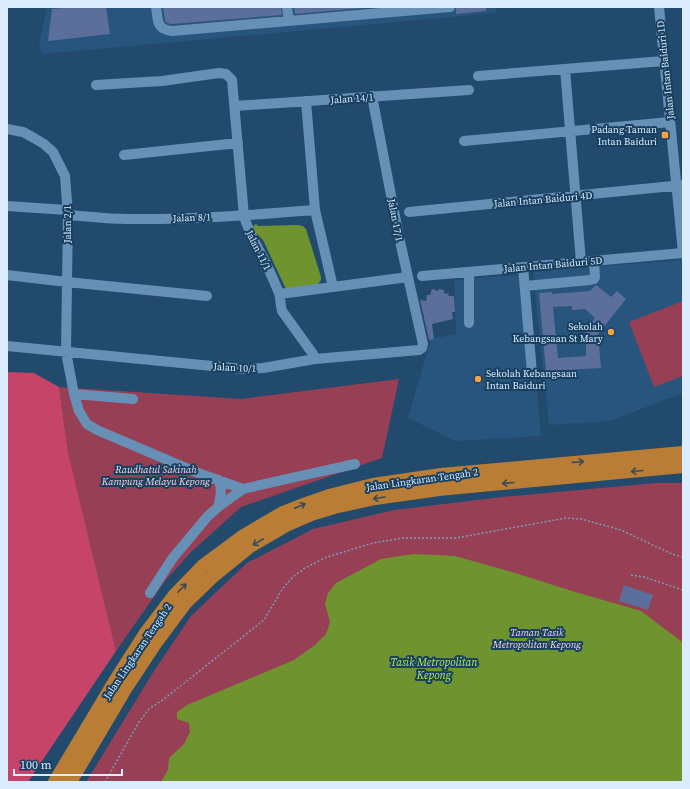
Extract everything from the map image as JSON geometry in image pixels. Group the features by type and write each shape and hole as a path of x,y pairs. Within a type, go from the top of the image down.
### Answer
{"highway":[{"name":"Jalan Lingkaran Tengah 2","path":"54,782 114,683 146,634 175,595 203,566 242,537 283,513 329,496 373,485 441,475 683,452"},
{"name":"Jalan Lingkaran Tengah 2","path":"70,782 125,689 156,642 185,603 214,575 250,546 288,524 311,514 334,507 375,498 440,489 681,467"}],"street":[{"path":"156,7 160,28 166,31 289,22 389,10 450,7"},
{"path":"287,7 289,22"},
{"name":"Jalan Intan Baiduri 1D","path":"659,7 670,122 680,186 683,253"},
{"path":"478,76 664,61"},
{"path":"565,69 580,262"},
{"name":"Jalan 11/1","path":"96,86 162,81 219,73 226,74 232,80 246,226 265,261 280,294 282,311 315,359"},
{"name":"Jalan 14/1","path":"235,106 469,90"},
{"name":"Jalan 17/1","path":"372,96 399,237 423,344"},
{"path":"306,101 315,210 333,287"},
{"path":"464,141 670,122"},
{"name":"Jalan 2/1","path":"7,130 23,132 53,152 65,176 68,212 66,352 74,394 79,411 87,424 97,430 198,473 243,489"},
{"path":"124,155 238,143"},
{"name":"Jalan Intan Baiduri 4D","path":"409,212 680,186"},
{"name":"Jalan 8/1","path":"7,206 124,219 244,216 315,210"},
{"name":"Jalan Intan Baiduri 5D","path":"422,276 683,253"},
{"path":"525,286 590,280 595,277 594,261"},
{"path":"523,267 532,373"},
{"path":"469,272 469,323"},
{"path":"7,275 207,296"},
{"path":"280,294 408,277"},
{"name":"Jalan 10/1","path":"7,346 243,369 263,368 315,359 420,350 423,344"},
{"path":"74,394 134,399"},
{"path":"150,593 172,559 207,517 243,489 355,464"},
{"path":"218,507 221,495 219,480"}],"path":[{"path":"105,782 139,722 149,709 164,699 264,620 283,588 294,576 305,568 327,557 372,543 402,538 461,537 566,518 581,519 623,531 672,554 683,557"},
{"path":"631,575 644,577 683,590"}],"shaded area":[{"path":"47,7 497,7 496,13 43,54 39,45"},
{"name":"Sekolah Kebangsaan St Mary","path":"683,260 683,393 610,421 549,425 533,271"},
{"name":"Sekolah Kebangsaan Intan Baiduri","path":"527,274 541,436 455,441 408,418 431,339 456,334 454,280"},
{"path":"7,372 34,373 59,387 68,452 116,651 28,782 7,782"}],"green space":[{"path":"683,301 683,376 654,387 629,322"},
{"name":"Raudhatul Sakinah Kampung Melayu Kepong","path":"399,379 382,458 241,507 190,553 165,581 116,651 68,452 59,387 241,399"},
{"name":"Tasik Metropolitan Kepong","path":"656,483 683,483 683,782 86,782 154,671 191,616 247,563 313,529 394,510 502,497"}],"water":[{"path":"256,224 258,226 303,226 306,229 321,277 318,284 285,290 285,287 263,240 251,228"},
{"name":"Tasik Metropolitan Kepong","path":"414,554 455,556 641,611 681,641 683,646 683,782 161,782 168,770 169,758 184,744 190,732 189,723 177,719 177,712 187,705 294,660 315,645 326,634 330,622 325,604 328,593 336,583 381,559"}],"building":[{"path":"106,7 110,34 48,41 52,9"},
{"path":"163,7 281,7 282,15 172,24 165,21"},
{"path":"294,7 374,7 295,14"},
{"path":"456,7 486,7 486,11 456,14"},
{"path":"596,285 611,297 617,291 626,299 598,334 601,368 546,371 539,293 552,292 552,294 590,291","holes":["572,306 572,310 585,309 595,318 586,328 586,356 558,358 553,307"]},
{"path":"432,289 438,291 439,289 444,290 444,293 449,294 448,296 454,296 455,312 452,312 453,319 432,324 434,339 429,340 420,300 426,301 427,295 430,295"},
{"path":"624,585 653,595 648,610 619,601"}],"place":[{"name":"Padang Taman Intan Baiduri","path":"665,135"},
{"name":"Sekolah Kebangsaan St Mary","path":"611,332"},
{"name":"Sekolah Kebangsaan Intan Baiduri","path":"478,379"}],"park label":[{"name":"Taman Tasik Metropolitan Kepong","path":"537,638"}]}
